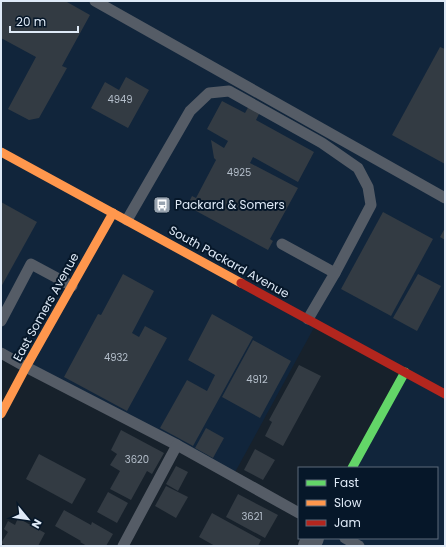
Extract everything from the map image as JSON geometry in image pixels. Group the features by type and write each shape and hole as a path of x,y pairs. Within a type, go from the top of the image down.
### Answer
{"street":[{"name":"South Packard Avenue","path":"1,152 445,394"},
{"name":"East Somers Avenue","path":"1,414 113,213"},
{"path":"353,467 405,372"}],"lane":[{"path":"95,1 445,198"},
{"path":"127,220 190,111 209,92 229,91 322,143 358,168 368,187 371,205 335,273 308,319"},
{"path":"282,244 335,273"},
{"path":"1,321 31,264 72,286"},
{"path":"1,353 177,445 298,512"},
{"path":"123,546 177,445"},
{"path":"346,539 359,546"}],"shaded area":[{"path":"1,1 445,1 445,546 309,546 312,539 438,539 438,467 353,467 405,372 316,324 233,476 1,353"}],"building":[{"path":"1,1 68,1 67,2 90,15 62,66 67,68 39,118 29,120 8,109 36,57 1,38"},
{"path":"440,47 445,49 445,164 392,135"},
{"path":"126,77 149,90 128,128 91,108 105,82 119,90"},
{"path":"222,101 245,113 250,104 261,110 256,120 314,152 298,182 253,157 250,163 298,188 270,239 273,241 268,250 187,206 192,196 196,198 216,160 214,158 211,140 224,148 228,141 207,129"},
{"path":"1,202 37,222 1,287"},
{"path":"383,212 433,239 391,316 341,289"},
{"path":"445,228 445,240 440,237"},
{"path":"123,274 154,291 132,333 139,337 145,326 167,338 127,411 64,377 98,314 101,315"},
{"path":"418,274 441,286 417,331 393,318"},
{"path":"212,314 253,337 193,446 160,428 187,380 207,391 215,375 188,360"},
{"path":"253,340 291,361 260,418 222,397"},
{"path":"299,365 321,376 283,446 265,436 272,422 269,420"},
{"path":"206,428 224,438 213,458 195,448"},
{"path":"121,430 164,453 152,474 147,471 131,500 110,489 120,471 110,465 117,454 111,450"},
{"path":"255,449 275,460 263,480 244,470"},
{"path":"39,454 86,479 72,504 26,479"},
{"path":"176,466 188,472 178,491 166,484"},
{"path":"166,486 188,497 176,518 155,506"},
{"path":"108,492 128,503 117,523 97,512"},
{"path":"238,494 278,515 265,538 226,517"},
{"path":"64,510 91,525 92,522 113,534 106,546 87,546 55,526"},
{"path":"212,513 261,540 258,546 215,546 199,537"},
{"path":"18,518 45,533 38,546 7,546 1,543 8,532 4,529 8,521 15,525"}],"traffic: fast":[{"path":"353,467 405,372"}],"traffic: slow":[{"path":"1,152 241,283"},
{"path":"1,414 113,213"}],"traffic: jam":[{"path":"241,283 445,394"}],"place":[{"name":"Packard & Somers","path":"162,205"}]}
